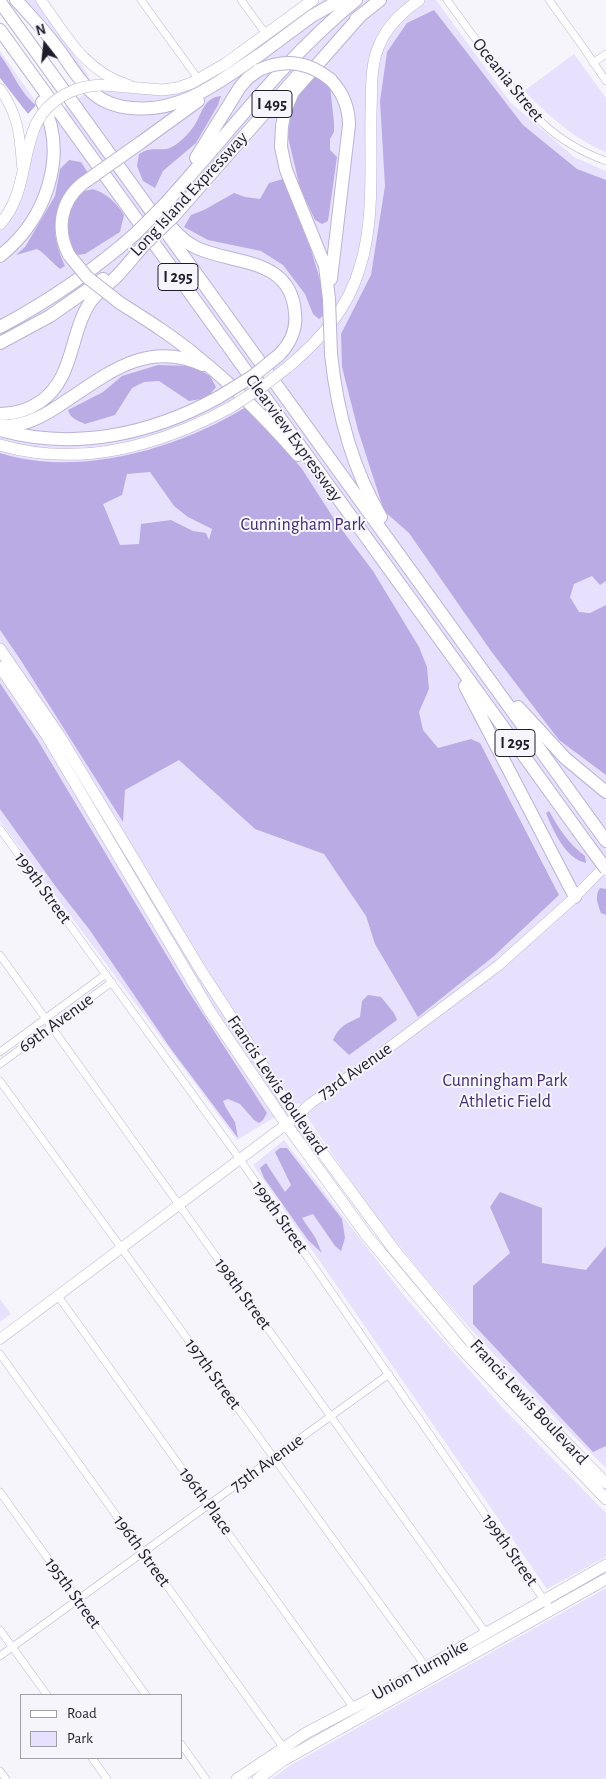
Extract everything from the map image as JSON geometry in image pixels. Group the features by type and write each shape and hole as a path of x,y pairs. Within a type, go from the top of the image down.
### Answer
{"highway":[{"path":"16,0 49,36 88,88 99,98 116,106 147,109 176,104 204,92 259,55"},
{"path":"340,0 312,16 82,184 70,198 62,216 62,237 68,255 93,282 120,303 182,344 232,386 270,424 346,509"},
{"name":"Long Island Expressway","path":"0,327 74,282 135,234 297,54 356,0"},
{"name":"Long Island Expressway","path":"0,343 67,305 113,272 144,246 173,217 295,78 334,38 380,0"},
{"name":"Clearview Expressway","path":"0,2 604,838"},
{"path":"330,299 325,266 284,162 282,126 285,111 294,92 361,15"},
{"name":"Clearview Expressway","path":"0,30 606,870"},
{"path":"0,256 23,233 38,211 48,187 54,157 49,118 10,45"},
{"path":"164,204 202,150 240,87 259,70 284,62 314,68 331,80 345,100 349,125 333,251 330,299 331,354 339,407 359,474 374,506 419,582"},
{"path":"0,428 30,437 81,440 102,438 152,426 190,412 219,397 253,376 279,356 290,341 295,321 293,301 284,283 262,266 210,253 190,244 176,233 128,180"},
{"path":"0,414 27,409 41,401 53,390 65,372 83,319 92,301 144,246"},
{"path":"0,428 23,424 39,417 119,368 149,357 167,356 194,361 210,369 232,386"},
{"path":"440,640 493,737 575,897"},
{"path":"467,648 555,748 606,792"}],"main road":[{"path":"0,224 14,203 36,124 48,107 65,94 84,87 104,85 147,89 170,89 185,86 199,80 313,0"},
{"path":"0,445 60,455 82,454 115,450 146,443 176,433 230,407 258,390 288,367 327,329 342,308 364,256 368,231 372,82 375,57 381,40 390,26 401,14 419,0"},
{"name":"Francis Lewis Boulevard","path":"0,649 59,735 200,969 296,1117 395,1251 485,1358 606,1483"},
{"name":"Francis Lewis Boulevard","path":"0,667 47,736 211,1013 286,1124 367,1236 460,1347 606,1499"},
{"name":"Union Turnpike","path":"237,1779 284,1747 606,1565"},
{"name":"Union Turnpike","path":"258,1779 282,1761 606,1579"}],"street":[{"path":"41,0 77,50 96,69 124,83 147,89"},
{"path":"141,0 199,80"},
{"path":"241,0 266,34"},
{"name":"Oceania Street","path":"447,0 530,113 570,145 588,155 606,161"},
{"path":"549,0 584,47 606,81"},
{"path":"593,63 606,54"},
{"path":"0,89 11,107 17,123 22,179"},
{"name":"199th Street","path":"0,829 239,1158 552,1610"},
{"name":"73rd Avenue","path":"0,1340 239,1158 296,1117 311,1103 499,966 575,897 606,865"},
{"name":"198th Street","path":"0,955 486,1633"},
{"name":"69th Avenue","path":"0,1064 106,974"},
{"name":"69th Avenue","path":"0,1052 112,982"},
{"name":"197th Street","path":"0,1081 426,1667"},
{"name":"196th Place","path":"58,1296 353,1707"},
{"name":"196th Street","path":"0,1354 284,1747"},
{"name":"75th Avenue","path":"0,1656 389,1374"},
{"name":"195th Street","path":"0,1492 145,1694"},
{"path":"0,1630 46,1694"},
{"path":"182,1745 206,1779"},
{"path":"93,1759 108,1779"},
{"path":"0,1771 6,1779"}],"green space":[{"path":"26,0 35,0 89,76 85,76 52,29"},
{"name":"Cunningham Park","path":"322,0 436,0 511,103 574,157 606,171 606,1468 546,1409 431,1284 378,1219 298,1103 237,1140 0,821 0,230 25,186 32,144 43,121 36,105 29,100 0,55 0,51 37,103 52,115 85,92 106,90 140,94 175,94 192,89 229,68"},
{"path":"434,10 523,125 577,169 606,180 606,581 600,585 592,576 574,584 570,597 579,612 590,613 606,605 606,775 559,740 491,651 409,533 384,511 358,430 342,367 341,334 371,275 385,186 380,101 387,52 407,23"},
{"path":"574,54 606,98 606,152 572,133 552,118 524,91"},
{"path":"0,55 25,94 36,105 28,114 0,78"},
{"path":"312,77 321,79 330,86 334,132 330,139 330,150 337,157 328,221 322,224 315,220 300,188 288,137 291,112 302,88"},
{"path":"221,96 218,105 196,143 163,171 155,188 143,181 137,166 139,154 149,150 166,149 176,144 195,125 209,100"},
{"path":"69,160 81,162 88,173 63,206 55,221 58,248 65,266 60,269 37,249 16,255 25,247 55,196 60,169"},
{"path":"283,179 311,250 322,286 324,315 319,319 313,314 305,294 283,265 261,251 208,240 184,227 191,215 234,193 260,199 269,183"},
{"path":"93,189 111,199 124,215 120,232 85,254 76,255 69,245 64,221 73,200 81,192"},
{"path":"158,365 193,366 210,376 216,387 207,398 189,401 159,381 144,382 132,388 115,415 85,424 75,419 69,413 68,410 103,392 122,376"},
{"path":"246,407 274,435 302,469 336,522 373,571 419,647 427,667 429,689 419,712 423,730 438,748 471,739 480,743 559,895 494,956 418,1017 375,944 366,916 324,854 255,829 179,760 125,790 123,822 0,630 0,453 30,460 94,461 159,447 219,422","holes":["150,472 174,506 188,517 212,529 209,540 206,533 193,531 171,520 141,524 139,544 120,545 103,504 122,495 127,474"]},
{"path":"0,683 37,739 185,986 267,1113 259,1123 240,1104 228,1099 223,1101 235,1122 238,1138 171,1049 89,929 0,809"},
{"path":"549,811 565,836 585,856 586,863 572,856 561,843 546,813"},
{"path":"600,888 606,889 606,915 601,913 598,904 597,894"},
{"path":"368,995 381,997 394,1013 397,1020 349,1055 333,1040 341,1028 360,1017 362,1001"},
{"path":"284,1140 406,1298 502,1407 606,1513 606,1557 547,1589 253,1165"},
{"path":"280,1148 287,1148 342,1219 345,1238 341,1251 335,1246 313,1214 302,1218 315,1237 322,1253 308,1240 264,1178 260,1168 266,1163 285,1192 291,1185 275,1152"},
{"path":"500,1192 542,1208 542,1263 586,1270 606,1246 606,1446 593,1452 473,1324 473,1286 510,1253 490,1207"},
{"path":"0,1299 11,1314 0,1322"},
{"path":"606,1588 606,1779 271,1779 291,1765"}],"park label":[{"name":"Cunningham Park Athletic Field","path":"505,1091"}]}
